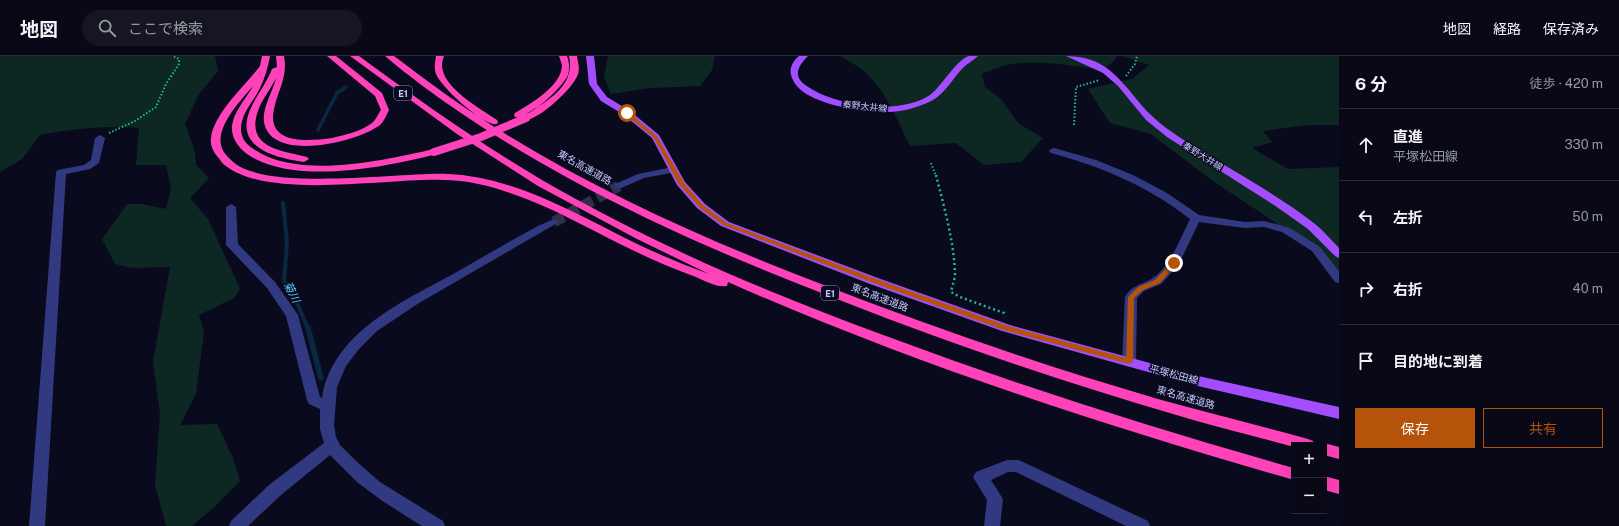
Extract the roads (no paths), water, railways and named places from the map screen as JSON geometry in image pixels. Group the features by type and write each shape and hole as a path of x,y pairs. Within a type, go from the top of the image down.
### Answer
{"highway":[{"path":"280,56 282,72 280,82 269,110 268,118 270,128 277,136 289,141 306,143 333,141 357,135 376,124 385,110 379,95 331,56"},
{"path":"280,56 270,86 255,110 251,120 250,131 255,139 264,147 277,154 293,158 330,160 431,150"},
{"name":"E1","path":"354,56 454,128 531,177 604,218 674,253 807,312 1036,396 1197,447 1291,473"},
{"name":"E1","path":"364,56 454,128"},
{"name":"東名高速道路","path":"389,56 423,83 477,120 593,188 640,212 758,265 902,320 1046,370 1159,404 1297,442"},
{"path":"440,56 437,68 439,76 446,86 456,95 491,120 551,158 593,188"},
{"path":"265,61 256,88 241,114 237,128 237,134 242,145 252,153 265,159 284,164 326,168 368,165 468,142 512,125 559,83 564,72 563,56"},
{"path":"522,116 553,101 570,84 574,72 574,56"},
{"path":"265,61 250,85 228,111 217,130 216,140 218,150 227,162 241,171 267,180 295,182 328,182 416,176 451,177 502,186 526,195 649,254 735,288 807,312"},
{"path":"1327,450 1339,453"},
{"path":"1327,484 1339,487"}],"main road":[{"name":"平塚松田線","path":"590,56 593,84 604,98 627,113 656,137 681,183 702,206 725,224 1006,328 1198,381 1339,413"},
{"name":"秦野大井線","path":"804,56 796,63 794,70 795,78 801,85 812,93 828,100 851,106 877,109 900,108 921,102 935,95 965,62 974,56"},
{"name":"秦野大井線","path":"1070,56 1088,62 1106,71 1120,84 1149,118 1170,135 1278,203 1312,227 1339,254"}],"street":[{"path":"37,526 61,172 87,167 96,161 100,138"},
{"path":"1054,151 1118,172 1153,188 1196,218 1245,225 1264,224 1286,230 1316,249 1339,278"},
{"path":"619,186 641,176 673,170"},
{"path":"231,207 232,244 271,285 292,315 314,400 327,406"},
{"path":"1129,362 1131,297 1140,288 1157,281 1174,263 1176,256 1196,218"},
{"path":"437,526 378,488 351,467 332,445 326,429 329,391 334,377 346,355 359,340 396,311 554,222"},
{"path":"238,526 275,490 332,445"},
{"path":"992,526 995,499 981,477 1007,466 1018,466 1142,526"}],"waterway":[{"name":"菊川","path":"318,130 337,93 346,87"},
{"name":"菊川","path":"283,203 287,242 284,281 298,305 308,329"},
{"name":"菊川","path":"308,328 321,378"}],"tunnel":[{"path":"554,222 619,186"}]}
